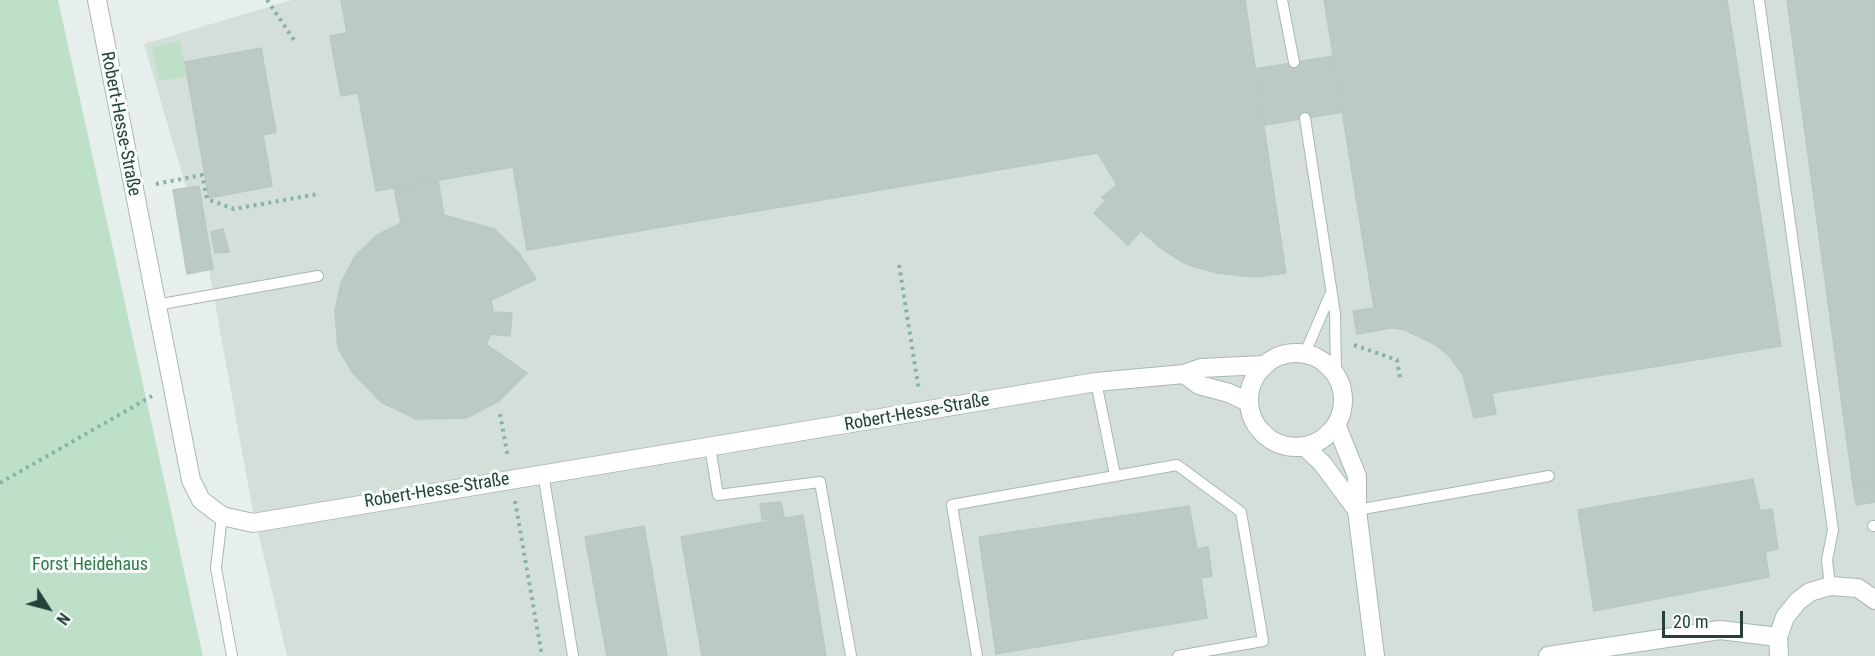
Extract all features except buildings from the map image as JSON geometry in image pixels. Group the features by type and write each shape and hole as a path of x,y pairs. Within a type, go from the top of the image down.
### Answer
{"street":[{"name":"Robert-Hesse-Straße","path":"97,0 190,480 201,500 222,516 253,523 543,473 922,413 1096,382 1184,374 1201,368 1263,365"},
{"path":"1305,353 1317,358 1336,374 1343,399 1342,412 1328,435 1305,447 1288,447 1273,442 1260,432 1251,418 1248,402 1249,389 1263,365 1283,355 1305,353"},
{"path":"1184,374 1199,385 1229,393 1248,402"},
{"path":"1336,424 1357,476 1357,510 1375,656"},
{"path":"1305,447 1322,463 1357,510"},
{"path":"1779,656 1778,637 1785,617 1798,601 1810,592 1830,585 1858,588 1875,600"},
{"path":"1548,656 1720,630 1778,637"}],"lane":[{"path":"1282,0 1294,62"},
{"path":"1759,0 1833,530 1827,560 1830,585"},
{"path":"1305,118 1330,295 1335,314 1336,374"},
{"path":"156,305 318,276"},
{"path":"1305,353 1330,295"},
{"path":"1096,382 1115,475"},
{"path":"710,447 718,495 820,482 851,656"},
{"path":"977,656 952,505 1177,465 1241,512 1263,641 1179,656"},
{"path":"543,473 573,656"},
{"path":"1357,510 1549,476"},
{"path":"222,516 216,568 232,656"}],"path":[{"path":"267,0 296,43"},
{"path":"132,189 202,175 207,199 234,209 318,194"},
{"path":"899,265 922,413"},
{"path":"1354,345 1397,360 1400,378"},
{"path":"0,483 152,396 173,391"},
{"path":"500,414 542,656"}],"shaded area":[{"path":"292,0 1875,0 1875,656 287,656 251,501 207,259 144,44"}],"green space":[{"name":"Forst Heidehaus","path":"0,0 58,0 203,656 0,656"},
{"path":"180,41 187,76 159,81 152,47"}]}
